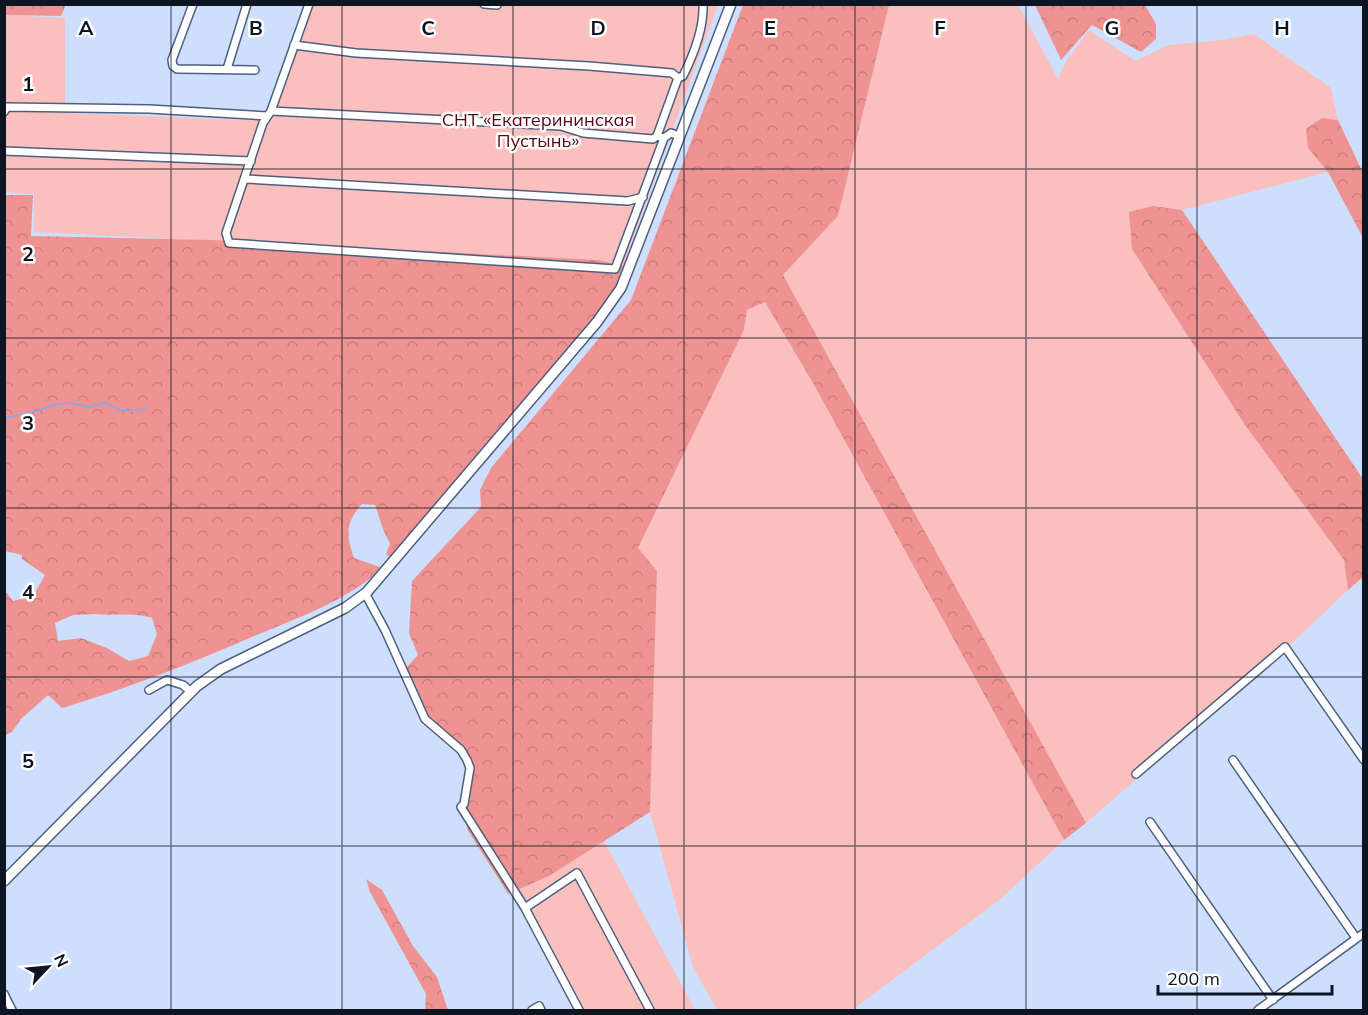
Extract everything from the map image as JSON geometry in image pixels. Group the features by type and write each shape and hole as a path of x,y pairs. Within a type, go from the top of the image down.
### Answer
{"main road":[{"path":"4,881 191,692 221,669 329,617 365,593 597,322 621,288 731,4"}],"street":[{"path":"193,4 172,60 173,66 177,69 255,70"},
{"path":"227,69 247,4"},
{"path":"309,4 250,161 246,179 226,233 228,243 615,269 629,266"},
{"path":"484,4 497,5"},
{"path":"615,269 643,197 678,78 683,76 688,67 699,32 703,4"},
{"path":"294,45 356,53 649,71 672,74 678,78"},
{"path":"4,112 7,106 268,114 561,126 583,133 653,138 671,134 679,136"},
{"path":"4,152 250,161"},
{"path":"246,179 628,201 643,197"},
{"path":"365,593 401,664 425,719 460,750 467,760 470,775 464,804 461,807 525,908 579,1011"},
{"path":"1136,774 1285,647 1364,760"},
{"path":"149,690 167,680 183,685 191,692"},
{"path":"1233,760 1356,938"},
{"path":"1150,822 1273,1000"},
{"path":"525,908 577,873 650,1011"},
{"path":"1258,1011 1364,933"},
{"path":"4,994 12,1011"},
{"path":"532,1011 539,1006 541,1011"}],"green space":[{"path":"5,4 77,5 66,5 61,16 5,15"},
{"name":"СНТ «Екатерининская Пустынь»","path":"304,5 718,5 623,266 599,260 34,232 34,194 5,192 4,15 65,18 65,113 272,121"},
{"path":"743,5 889,5 838,216 783,275 1086,823 1064,840 813,383 765,302 747,310 744,330 638,548 657,571 650,812 549,876 508,894 467,829 465,805 470,774 460,749 427,718 403,671 418,655 409,633 412,581 481,507 480,490 491,468 631,300"},
{"path":"889,5 1018,5 1058,79 1067,60 1089,30 1135,61 1169,45 1254,34 1331,88 1338,120 1322,118 1308,148 1328,172 1182,210 1153,206 1132,249 1245,425 1344,560 1348,590 1292,643 1086,823 783,275 838,216"},
{"path":"1035,5 1145,5 1156,24 1156,39 1141,52 1092,25 1061,60"},
{"path":"1322,118 1338,120 1363,173 1363,238 1328,172 1308,148 1306,129"},
{"path":"5,195 33,195 31,236 212,240 599,260 623,266 616,292 603,311 391,557 386,555 390,543 375,505 362,504 350,523 349,543 354,558 383,568 355,589 308,614 137,683 62,708 48,695 21,719 12,732 5,735 4,589 13,601 33,596 45,575 22,559 22,555 5,551","holes":["73,615 139,615 152,618 157,634 148,656 129,661 107,648 81,638 58,641 55,623"]},
{"path":"1153,206 1182,210 1363,479 1363,577 1348,590 1344,560 1245,425 1132,249 1129,212"},
{"path":"765,302 813,383 1064,840 998,901 852,1010 717,1010 693,967 650,812 657,571 638,548 744,330 747,310"},
{"path":"604,841 695,1010 575,1010 513,892 549,876"},
{"path":"366,879 382,890 413,946 437,977 448,1010 425,1010 426,994 370,892"}],"waterway":[{"path":"4,418 37,411 56,404 70,403 89,407 105,403 121,411 146,409"}]}
